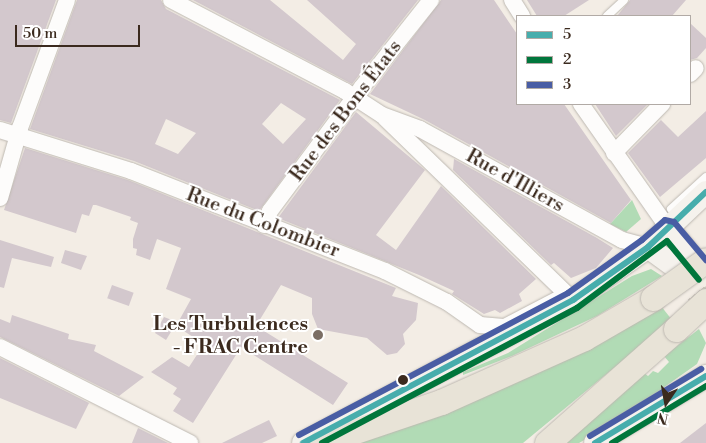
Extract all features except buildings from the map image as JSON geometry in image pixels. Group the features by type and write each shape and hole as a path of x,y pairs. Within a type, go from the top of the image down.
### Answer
{"main road":[{"path":"303,443 518,328 648,247 670,219 706,192"},
{"path":"670,219 691,260"},
{"path":"648,247 691,260"},
{"path":"320,443 459,394 584,338 653,298 691,260"},
{"path":"548,443 706,301"},
{"path":"594,443 706,376"}],"street":[{"path":"0,198 18,135 67,0"},
{"name":"Rue d'Illiers","path":"171,0 355,97 382,115 568,296"},
{"name":"Rue des Bons États","path":"264,225 270,211 355,97 431,0"},
{"path":"512,0 521,15"},
{"path":"582,105 614,153 670,219"},
{"path":"614,153 661,105"},
{"name":"Rue d'Illiers","path":"382,115 420,129 622,240 648,247"},
{"name":"Rue du Colombier","path":"0,130 131,171 264,225 385,271 446,302 480,325 518,328"},
{"path":"0,347 190,443"}],"lane":[{"path":"608,15 624,0"},
{"path":"670,219 706,177"},
{"path":"495,327 568,296 618,260"}],"green space":[{"path":"632,200 641,219 626,232 610,224"},
{"path":"651,269 662,276 597,316 512,356 463,375 463,372 508,353 632,276"},
{"path":"661,306 672,320 523,443 339,443"},
{"path":"699,329 706,343 697,364 609,426 579,443 559,443 644,373 648,376 653,371 658,373 669,362 664,356"}],"tunnel":[{"path":"676,267 706,305"}],"transit line":[{"name":"5","path":"303,443 573,300 648,247 706,192"},
{"name":"3","path":"299,435 568,293 642,240 665,220 674,222 706,260"},
{"name":"2","path":"322,443 577,308 667,241 699,280"},
{"name":"3","path":"590,436 701,369"},
{"name":"5","path":"595,443 706,376"},
{"name":"2","path":"612,443 706,386"}],"place":[{"name":"Les Turbulences - FRAC Centre","path":"318,335"}]}
